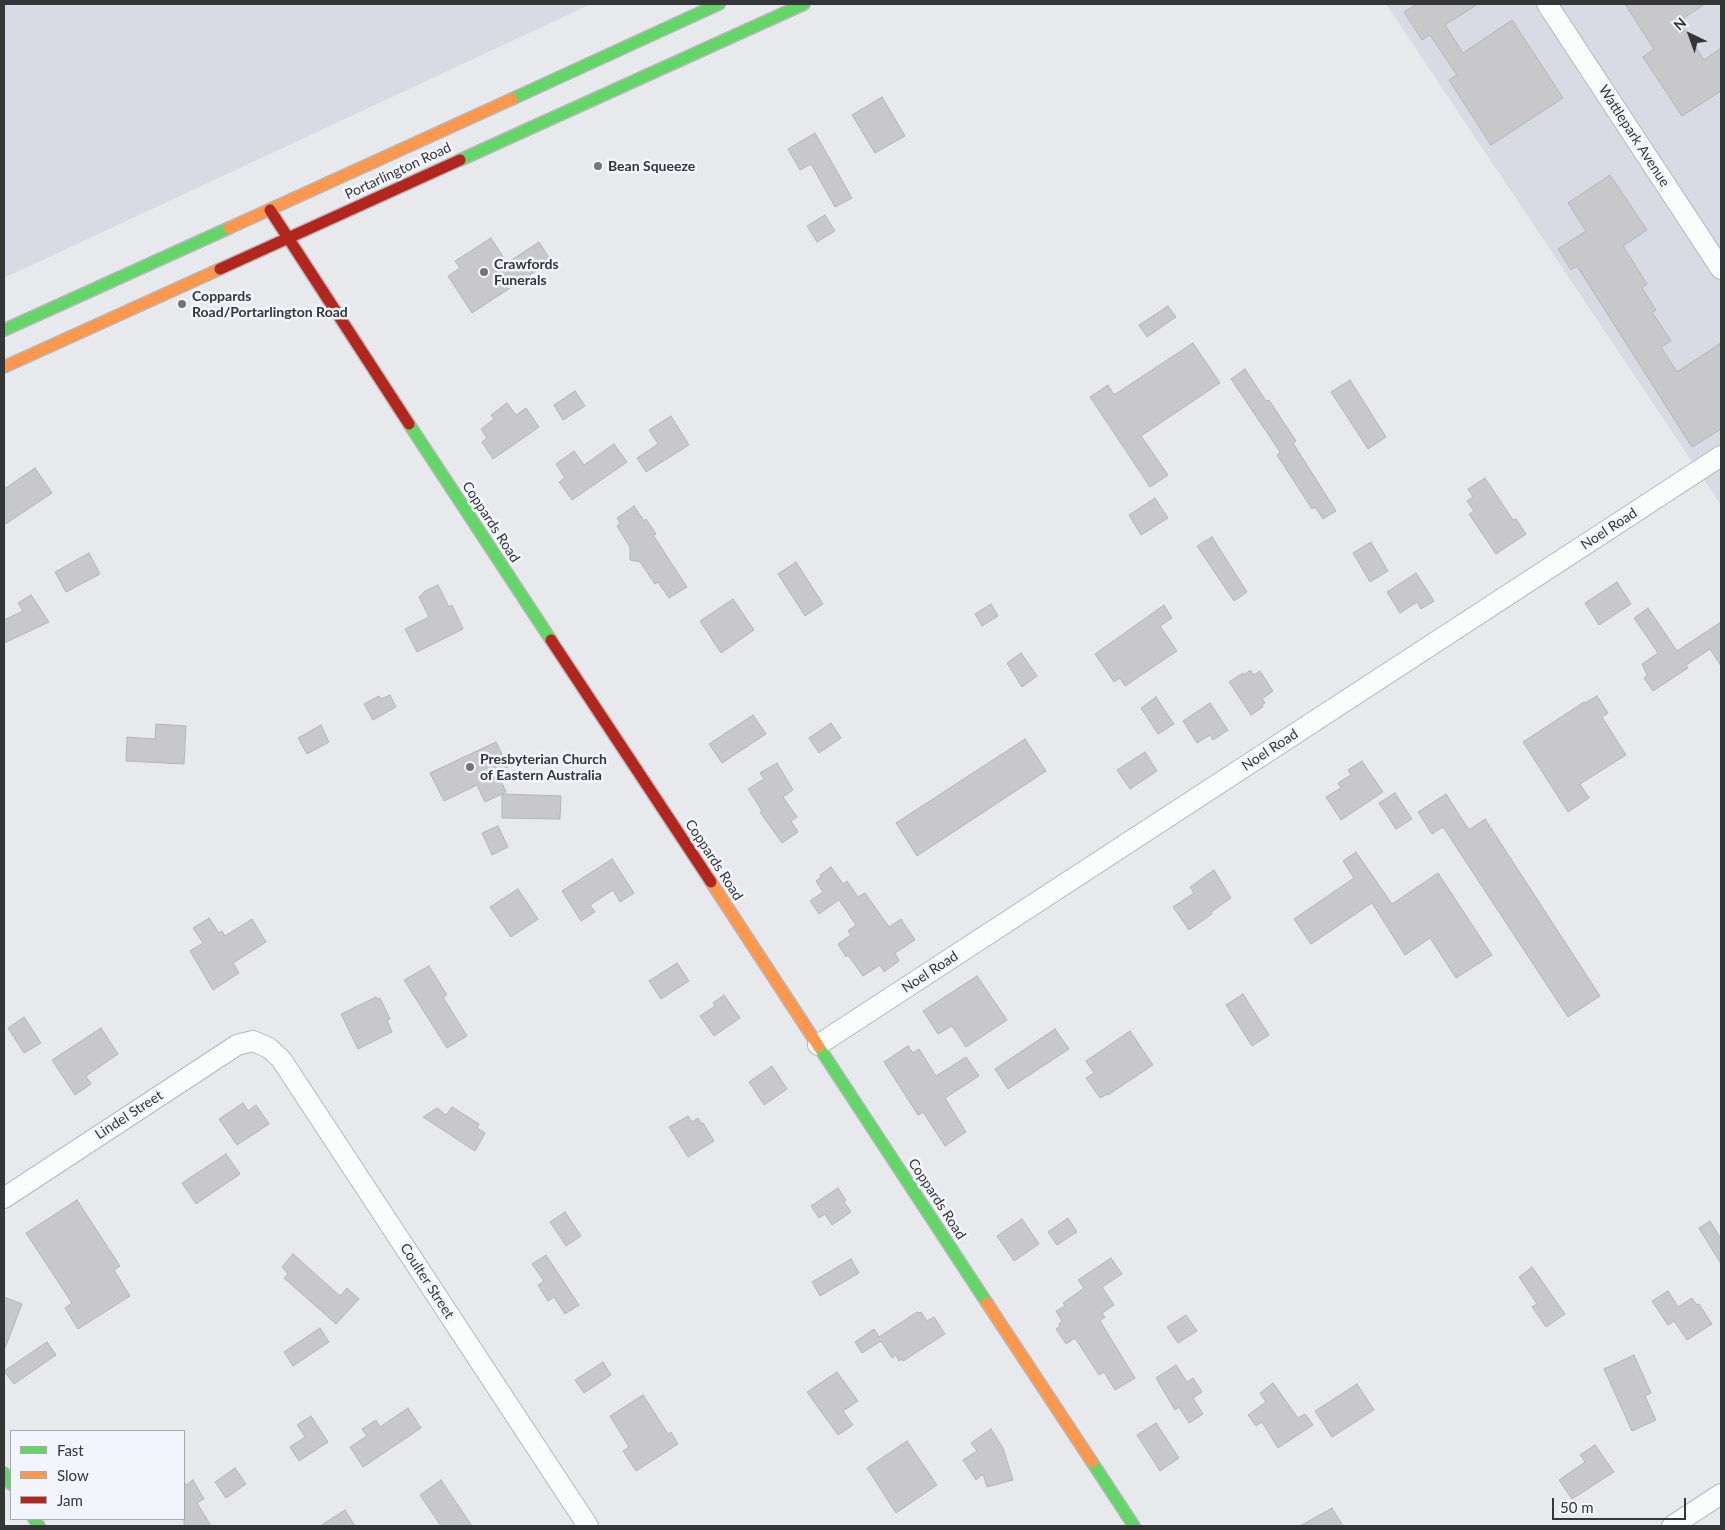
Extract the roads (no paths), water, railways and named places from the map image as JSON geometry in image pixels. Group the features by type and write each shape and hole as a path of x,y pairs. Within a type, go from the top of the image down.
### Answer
{"main road":[{"name":"Portarlington Road","path":"4,330 719,4"},
{"name":"Portarlington Road","path":"4,367 804,4"},
{"name":"Coppards Road","path":"270,210 1134,1526"}],"street":[{"name":"Wattlepark Avenue","path":"1547,4 1721,269"},
{"name":"Noel Road","path":"818,1045 1721,456"},
{"name":"Lindel Street","path":"4,1198 230,1049 243,1042 258,1043"},
{"name":"Coulter Street","path":"258,1043 269,1048 281,1059 588,1526"},
{"path":"1672,1526 1721,1494"}],"place":[{"name":"Bean Squeeze","path":"598,166"},
{"name":"Crawfords Funerals","path":"484,272"},
{"name":"Coppards Road/Portarlington Road","path":"182,304"},
{"name":"Presbyterian Church of Eastern Australia","path":"470,767"}]}
